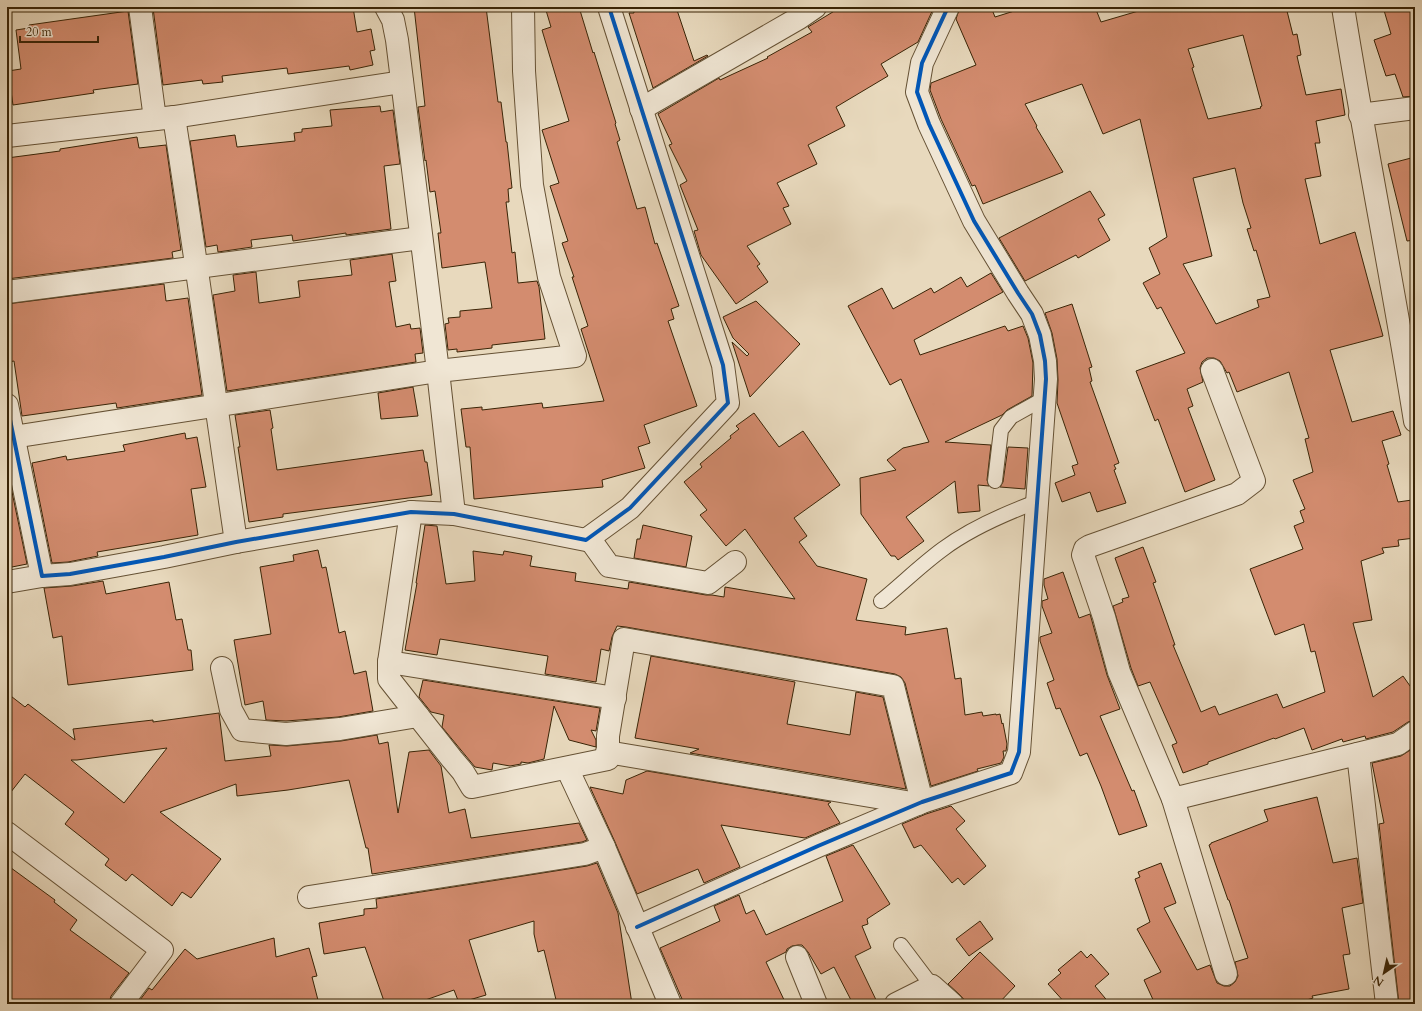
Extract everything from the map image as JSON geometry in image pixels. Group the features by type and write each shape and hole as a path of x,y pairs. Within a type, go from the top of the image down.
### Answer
{"street":[{"path":"140,7 198,268 236,542"},
{"path":"386,7 393,20 397,40 454,514"},
{"path":"11,435 438,371 575,356 549,277 532,185 524,71 523,7"},
{"path":"7,582 42,576 70,574 236,542 411,512 454,514 586,540 630,508 728,403 723,365 609,7"},
{"path":"641,109 799,18 815,7"},
{"path":"637,926 818,846 920,803 1011,773 1015,765 1019,752 1036,502 1045,398 1045,361 1040,335 1032,314 974,221 929,124 917,92 922,63 948,7"},
{"path":"1343,7 1360,115 1404,351 1415,422"},
{"path":"7,136 165,118 402,82"},
{"path":"1360,115 1415,108"},
{"path":"7,292 421,238"},
{"path":"1212,370 1254,481 1237,494 1090,546 1085,549 1083,555 1104,617 1119,672 1173,799 1226,974"},
{"path":"7,405 11,435 42,576"},
{"path":"411,512 389,662 389,679 463,772 472,787 608,759 608,736 624,639 893,686 920,803"},
{"path":"589,538 609,566 708,583 735,562"},
{"path":"389,662 614,698"},
{"path":"222,668 232,710 242,730 286,734 340,730 418,716"},
{"path":"1173,799 1398,744 1415,732"},
{"path":"607,752 920,803"},
{"path":"1358,754 1386,1004"},
{"path":"567,768 604,847 670,1004"},
{"path":"7,834 162,950 121,1004"},
{"path":"309,897 585,854 604,847"},
{"path":"797,957 816,1004"},
{"path":"896,1004 932,986 952,1004"}],"lane":[{"path":"996,481 1001,430 1012,417 1045,398"},
{"path":"881,601 944,548 1003,514 1036,502"},
{"path":"901,945 932,986"}],"building":[{"path":"353,7 357,32 371,29 375,50 370,51 373,65 350,70 349,66 288,74 287,68 222,76 223,82 203,84 202,80 163,85 153,8"},
{"path":"414,7 486,7 498,102 501,102 512,188 508,189 509,202 506,202 512,253 515,252 518,283 537,281 545,339 492,345 492,348 457,352 457,349 448,350 445,324 449,323 448,318 460,317 460,311 492,308 485,262 442,268 438,233 441,233 435,191 430,192 418,107 425,106"},
{"path":"545,7 579,7 616,123 615,124 620,140 617,142 637,209 645,207 655,244 657,243 679,306 671,309 674,319 668,321 697,406 644,425 650,443 638,447 645,468 602,480 603,487 474,499 470,447 466,447 461,409 482,407 482,410 542,403 543,408 604,401 581,329 588,326 572,277 574,277 562,243 568,241 550,186 559,183 542,130 569,121 542,30 551,27"},
{"path":"633,7 676,7 694,61 707,55 708,56 653,88 629,13 634,13"},
{"path":"841,7 934,7 918,42 881,64 888,76 836,107 845,126 808,145 817,164 777,183 789,206 783,208 791,224 747,246 760,264 757,266 768,282 736,304 701,255 694,231 698,230 680,185 687,181 669,145 672,144 658,114 719,78 720,80 768,58 767,57 812,32 808,27"},
{"path":"960,7 991,7 995,17 1027,7 1095,7 1101,22 1152,7 1286,7 1293,35 1297,34 1301,55 1297,56 1306,95 1341,89 1345,115 1316,121 1320,143 1315,143 1321,176 1305,179 1320,244 1355,232 1383,336 1330,350 1352,422 1393,411 1401,435 1382,441 1389,464 1387,465 1398,502 1412,500 1415,518 1415,538 1398,540 1399,546 1382,548 1384,553 1361,561 1372,620 1353,623 1373,697 1403,676 1415,693 1415,720 1408,722 1393,732 1366,739 1365,736 1343,742 1342,739 1312,750 1304,728 1208,762 1208,764 1183,773 1172,745 1177,743 1150,682 1138,686 1131,668 1113,606 1123,602 1122,599 1129,597 1115,558 1143,547 1156,582 1153,583 1175,645 1173,645 1201,712 1215,706 1219,715 1277,694 1283,708 1325,692 1315,651 1311,652 1304,624 1275,635 1250,569 1303,549 1294,526 1304,522 1300,511 1305,509 1293,480 1313,472 1305,439 1309,438 1289,372 1237,392 1229,372 1227,373 1220,361 1214,358 1207,358 1202,362 1200,368 1203,382 1187,389 1193,406 1188,408 1215,480 1185,492 1158,419 1155,421 1136,371 1185,353 1161,307 1157,309 1143,283 1160,274 1149,248 1167,237 1140,119 1103,134 1082,84 1025,104 1037,126 1036,127 1063,172 983,204 975,185 972,186 941,119 930,90 931,83 976,65 956,19","holes":["1243,35 1262,106 1260,107 1261,108 1208,119 1192,68 1194,67 1188,49","1235,168 1243,203 1251,228 1247,229 1254,251 1256,250 1270,297 1257,300 1259,307 1216,324 1183,264 1212,256 1193,178"]},
{"path":"1383,7 1415,7 1415,96 1403,97 1395,74 1386,76 1374,40 1391,34"},
{"path":"128,11 138,84 93,90 94,93 13,105 8,71 21,69 16,30 29,28 29,25"},
{"path":"380,106 381,112 393,110 400,164 384,166 391,229 346,235 346,233 293,241 292,235 251,240 252,247 218,252 217,245 206,247 190,141 235,135 237,147 295,141 294,133 302,132 302,129 332,126 330,110"},
{"path":"137,137 139,148 166,145 181,250 172,252 173,258 7,279 7,158 60,151 60,149"},
{"path":"1415,157 1415,240 1407,241 1388,164"},
{"path":"1090,191 1105,215 1098,219 1110,240 1078,258 1076,255 1025,281 999,238"},
{"path":"392,254 396,281 389,282 396,327 410,324 411,329 420,328 423,353 415,354 416,362 227,391 213,295 235,291 233,275 256,272 259,303 300,297 298,281 352,275 350,260"},
{"path":"991,273 1003,292 914,340 920,355 1005,326 1008,331 1023,326 1028,338 1033,363 1032,396 1007,410 1002,415 945,442 991,445 987,480 989,486 978,485 980,511 958,513 955,481 906,517 924,541 898,560 895,556 891,556 861,514 860,478 896,470 887,460 903,448 929,442 901,379 890,385 848,306 882,288 893,309 931,288 934,293 961,277 967,287"},
{"path":"164,284 166,301 188,298 202,395 117,408 116,403 22,416 14,361 9,362 7,351 7,304"},
{"path":"756,301 800,344 750,397 732,342 747,356 749,354 733,338 723,317"},
{"path":"1072,304 1092,367 1089,368 1092,381 1090,382 1119,463 1114,465 1116,469 1114,470 1126,503 1097,512 1090,492 1062,502 1055,483 1075,475 1072,466 1078,464 1057,403 1057,359 1052,333 1045,313"},
{"path":"413,387 418,416 381,419 378,393"},
{"path":"270,410 273,428 271,429 277,470 423,450 425,462 427,462 432,495 283,514 283,517 249,522 235,415"},
{"path":"754,413 779,447 803,431 840,485 794,518 807,536 799,542 817,566 867,579 856,620 906,627 905,635 947,628 955,679 961,678 965,715 982,712 983,716 1000,714 1007,744 1006,751 1003,751 1004,757 1001,763 977,769 978,771 931,786 905,683 901,677 895,674 617,626 612,637 609,651 601,649 596,682 545,674 548,656 440,639 437,655 405,650 417,583 425,525 437,526 446,584 475,581 473,551 503,555 504,551 532,556 530,566 576,573 575,581 628,589 629,582 724,597 725,587 795,599 745,529 726,546 700,515 707,510 684,482 702,467 700,464 731,438 730,436 739,429 736,426"},
{"path":"185,433 186,439 197,437 206,487 191,489 198,535 97,552 98,556 68,562 52,563 32,463 66,456 67,460 125,451 123,445"},
{"path":"1008,447 1028,448 1025,489 1000,487 1003,482"},
{"path":"7,468 27,564 7,568"},
{"path":"643,525 692,536 686,567 634,558 637,539 640,539"},
{"path":"318,550 322,568 326,567 339,633 345,631 354,674 366,671 373,711 338,717 286,721 266,720 263,701 245,705 234,640 271,634 260,567 294,561 293,555"},
{"path":"1063,572 1079,618 1090,614 1107,675 1120,709 1100,716 1132,791 1134,790 1147,826 1119,835 1087,753 1080,756 1060,708 1056,709 1047,683 1054,680 1040,641 1040,637 1052,633 1042,606 1042,601 1048,599 1044,579"},
{"path":"103,581 106,594 169,582 176,620 182,619 188,650 191,650 193,670 68,685 62,636 53,638 44,588 72,586"},
{"path":"651,656 795,682 787,724 850,735 856,692 883,697 906,789 690,753 699,749 635,738"},
{"path":"423,680 600,708 596,731 591,730 596,740 596,747 569,740 554,706 544,759 528,763 521,762 521,764 510,766 493,763 492,770 475,767 442,727 444,715 431,712 419,697"},
{"path":"7,693 25,707 28,704 75,740 73,729 153,720 153,722 219,713 225,761 271,756 269,745 287,746 341,741 377,735 379,744 388,742 398,813 409,752 429,750 441,766 449,813 465,809 471,838 579,823 587,840 372,874 368,848 366,848 349,780 288,790 237,796 236,784 160,812 221,859 191,898 182,892 172,906 132,874 126,881 105,865 109,859 65,824 74,812 25,774 7,797","holes":["167,748 124,803 71,760"]},
{"path":"1415,747 1415,1004 1399,1004 1379,824 1384,823 1372,763 1401,756"},
{"path":"647,771 831,802 828,804 840,823 805,838 721,825 740,867 704,883 698,869 637,894 590,787 623,794 626,780"},
{"path":"1317,797 1333,863 1357,858 1363,903 1342,908 1350,954 1343,955 1349,989 1312,996 1313,998 1294,1004 1155,1004 1144,980 1161,972 1137,929 1150,922 1135,879 1140,877 1138,872 1161,863 1176,903 1164,908 1197,970 1210,965 1217,983 1224,986 1230,986 1235,982 1238,976 1235,962 1248,958 1209,845 1268,821 1264,810"},
{"path":"951,806 965,821 956,829 986,866 964,885 958,878 952,883 921,845 914,848 902,824"},
{"path":"853,845 890,904 867,919 868,924 862,926 871,948 855,956 878,1004 853,1004 834,967 821,974 808,952 802,945 798,945 792,946 787,949 786,952 766,962 786,1004 682,1004 682,999 660,948 720,921 714,906 739,895 746,914 754,910 766,935 843,901 826,856"},
{"path":"597,863 618,913 632,1004 557,1004 544,950 538,952 534,934 534,921 469,940 486,995 459,1003 454,990 414,1004 385,1004 365,947 324,954 319,923 364,915 364,909 377,908 376,899 587,866"},
{"path":"7,865 55,900 54,902 77,920 70,930 129,973 111,996 109,1004 7,1004"},
{"path":"980,921 993,939 969,956 956,939"},
{"path":"274,938 276,957 309,948 317,976 312,977 319,1004 137,1004 149,988 152,990 185,949 197,959"},
{"path":"1081,951 1087,958 1091,954 1109,974 1095,986 1110,1004 1066,1004 1048,984 1061,973 1058,970"},
{"path":"980,952 1015,986 998,1004 968,1004 948,984"}],"cycle path":[{"path":"7,405 42,576 70,574 236,542 411,512 454,514 586,540 630,508 728,403 723,365 609,7"},
{"path":"637,927 818,846 922,802 1011,773 1019,752 1046,379 1045,361 1040,335 1032,314 974,221 929,124 917,92 922,63 948,7"}]}
